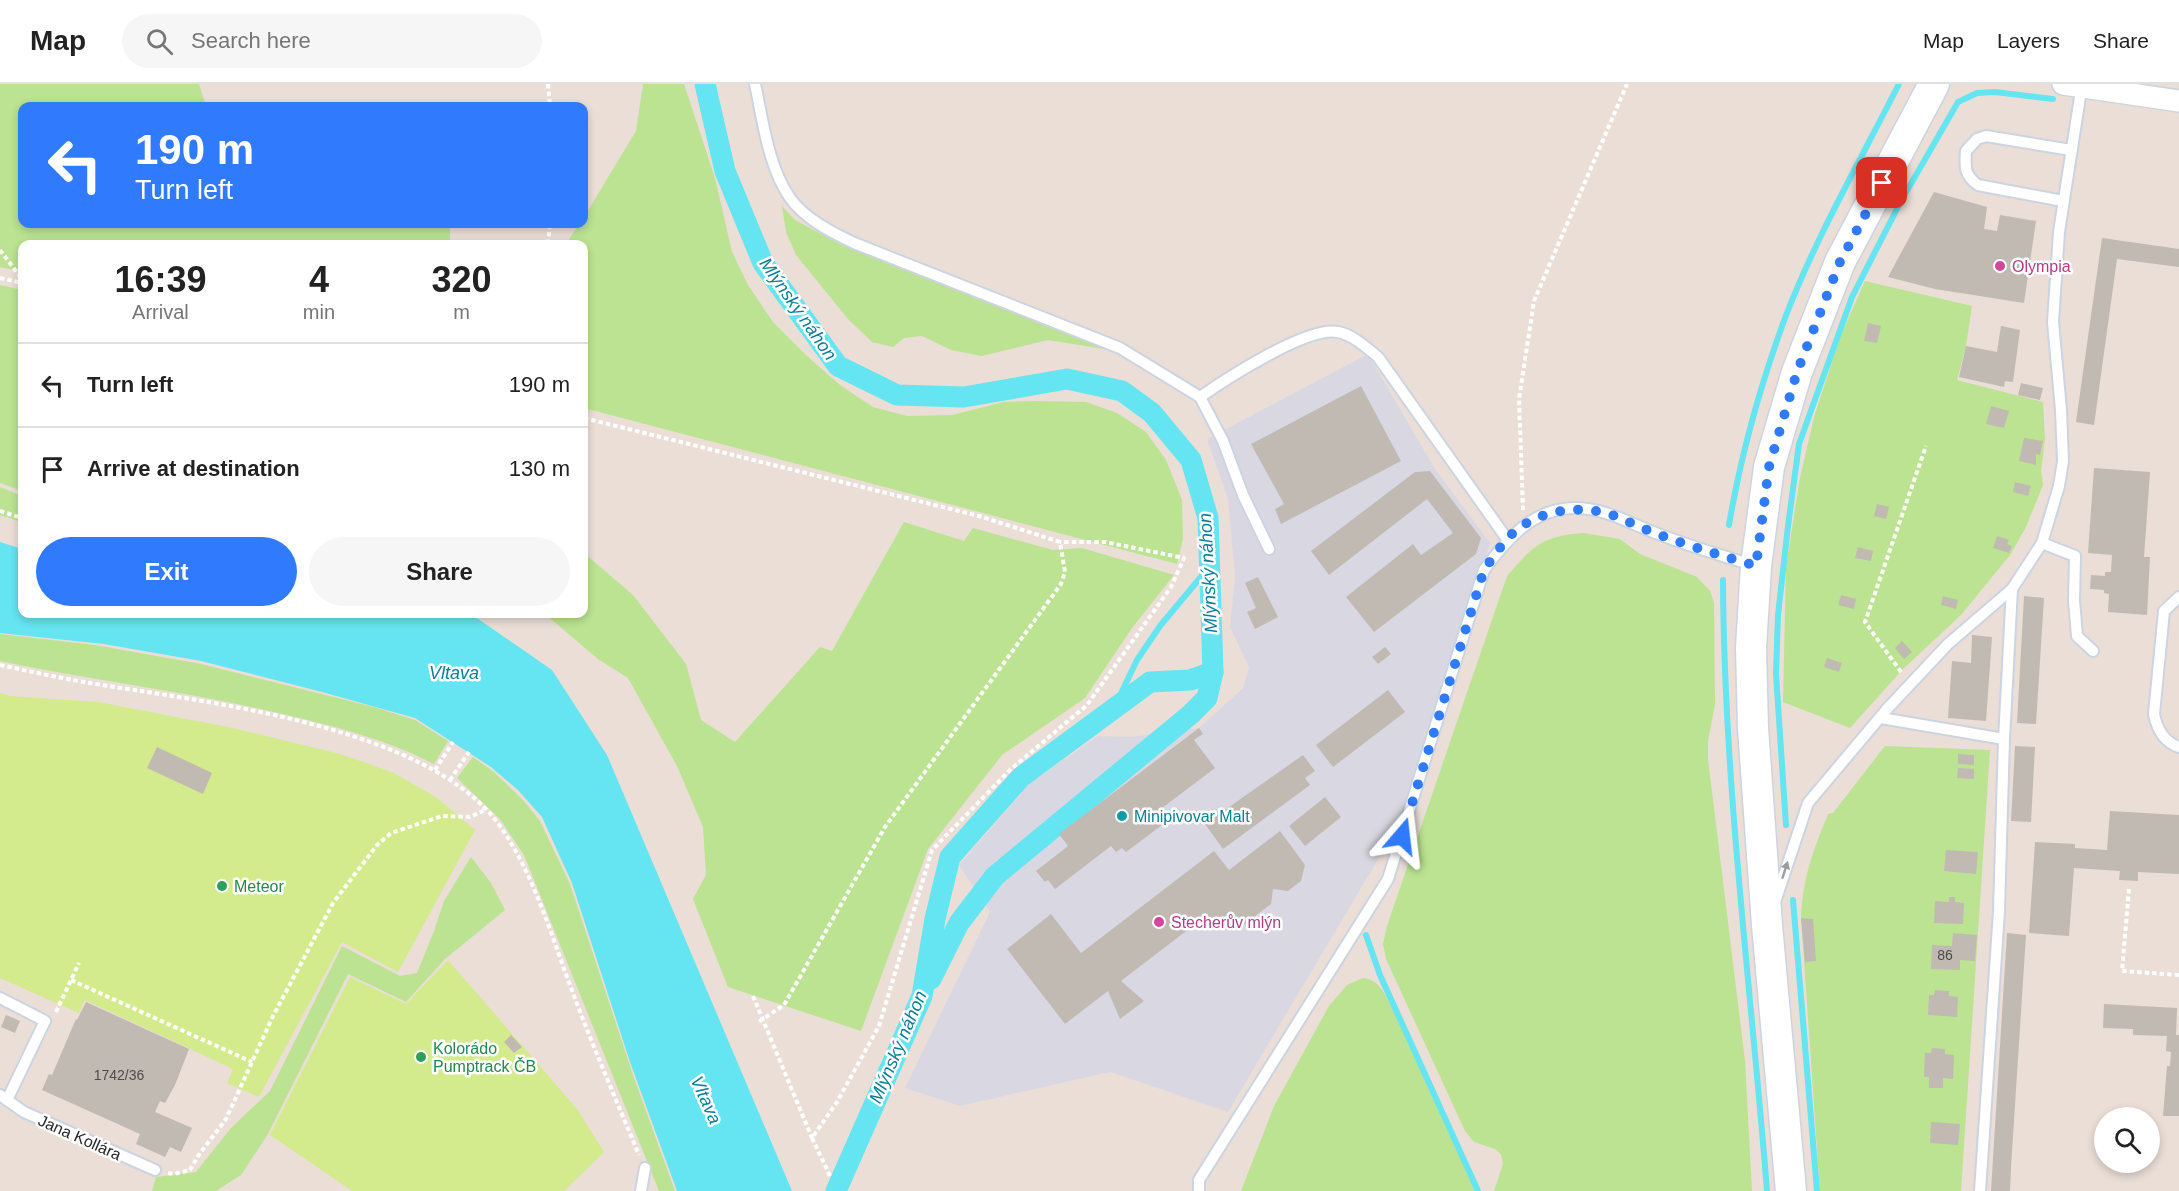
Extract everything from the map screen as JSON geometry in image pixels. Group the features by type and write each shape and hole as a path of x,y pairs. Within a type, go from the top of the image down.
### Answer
{"main road":[{"path":"1791,1191 1767,925 1752,719 1751,648 1756,566 1769,467 1797,372 1840,262 1934,84"}],"street":[{"path":"2076,85 2179,101"}],"lane":[{"path":"755,84 773,163 790,198 808,216 831,232 854,243 1120,348 1200,397 1223,441 1243,495 1269,549"},
{"path":"1767,925 1808,803 1948,644 2012,589 2042,543 2059,486 2063,461 2053,322 2059,232 2071,150 2076,85"},
{"path":"2064,201 1978,185 1968,177 1965,168 1966,151 1977,139 1986,136 2071,150"},
{"path":"1200,397 1237,371 1302,339 1337,332 1356,339 1378,357 1507,539"},
{"path":"1199,1191 1199,1180 1388,879 1484,570 1507,539 1539,517 1562,510 1587,509 1612,515 1689,546 1756,566"},
{"path":"2042,543 2075,556 2074,600 2077,636 2093,651"},
{"path":"1980,1191 1999,911 2004,739 2012,589"},
{"path":"2179,597 2164,611 2154,714 2156,728 2172,744 2179,747"},
{"path":"1881,718 2004,739"},
{"path":"0,998 45,1021"},
{"name":"Jana Kollára","path":"45,1021 3,1097 24,1112 155,1170"},
{"path":"641,1191 645,1168"}],"path":[{"path":"548,84 550,102"},
{"path":"1523,526 1519,399 1534,301 1627,84"},
{"path":"0,250 18,275"},
{"path":"0,278 18,280"},
{"path":"588,419 979,516 1060,542 1105,542 1184,558 1171,586 1087,705 1011,769 932,850 879,1026 837,1102 813,1138"},
{"path":"1910,685 1865,622 1926,447"},
{"path":"0,511 18,517"},
{"path":"757,1023 784,1005 885,827 1061,584 1065,572 1060,542"},
{"path":"0,665 284,717 400,753 450,780 498,824 521,858 580,1011 645,1168"},
{"path":"435,770 453,741"},
{"path":"450,780 469,752"},
{"path":"155,1170 174,1174 190,1170 226,1119 299,964 333,903 377,845 391,833 442,816 470,818 485,810"},
{"path":"2129,889 2122,971 2179,975"},
{"path":"45,1021 50,1024 79,963"},
{"path":"71,980 252,1062"},
{"path":"753,996 830,1176"}],"shaded area":[{"path":"1368,354 1435,469 1490,543 1436,705 1395,844 1383,851 1228,1112 1110,1072 960,1106 905,1088 990,912 959,865 1030,783 1098,736 1131,737 1199,728 1243,688 1249,667 1230,627 1235,576 1228,499 1207,439"}],"green space":[{"path":"0,84 199,84 205,102 18,102 18,228 450,228 450,240 18,240 18,271 0,267"},
{"path":"643,84 684,84 715,178 732,252 748,285 773,322 807,356 840,385 873,407 907,416 952,415 1004,402 1086,402 1117,413 1146,432 1166,460 1182,500 1183,539 1177,564 588,409 588,240 569,240 576,228 588,228 588,210 636,131"},
{"path":"782,206 795,220 842,245 1110,350 1048,340 982,356 951,350 922,336 904,338 893,347 872,342 848,319 796,255 786,232"},
{"path":"1865,281 1972,306 1966,346 1957,380 2043,402 2045,439 2041,470 2043,485 2026,527 2010,555 1961,615 1903,669 1850,728 1783,702 1786,567 1800,478 1814,417 1841,335"},
{"path":"0,285 18,289 18,490 0,483"},
{"path":"0,487 18,494 18,521 0,515"},
{"path":"904,522 964,541 973,528 1053,550 1082,548 1174,575 1132,628 1085,698 1002,755 928,849 861,1031 728,987 693,899 706,875 703,827 677,766 628,678 598,659 550,618 588,618 588,556 633,595 686,664 701,720 735,742 820,647 832,651"},
{"path":"1583,533 1620,539 1640,554 1697,577 1710,591 1714,603 1715,704 1708,741 1708,759 1745,1061 1752,1191 1494,1191 1503,1164 1501,1154 1495,1149 1474,1142 1465,1131 1386,959 1383,944 1387,926 1507,576 1539,544 1569,534"},
{"path":"0,634 95,645 201,664 374,707 415,720 448,741 434,764 380,741 287,715 0,661"},
{"name":"Meteor","path":"0,693 10,696 98,702 233,728 340,754 392,772 436,797 475,830 398,972 342,942 259,1097 227,1083 233,1069 85,1000 79,1013 0,978"},
{"path":"1885,746 1990,750 1961,1191 1820,1191 1801,918 1804,889 1813,853 1828,814 1833,813"},
{"path":"473,757 494,772 523,800 540,821 570,884 633,1075 675,1191 659,1191 524,855 500,819 457,778"},
{"path":"471,857 491,883 505,910 445,959 406,1002 348,974 268,1134 241,1175 216,1191 152,1191 156,1177 196,1172 231,1128 270,1091 342,946 400,976 417,973 444,901"},
{"name":"Kolorádo Pumptrack ČB","path":"448,960 577,1109 604,1152 564,1191 352,1191 270,1135 350,977 406,1004"},
{"path":"1363,978 1377,984 1390,1004 1475,1191 1241,1191 1274,1106 1329,1006 1347,985"}],"water":[{"name":"Vltava","path":"0,542 18,548 18,618 477,618 552,670 607,755 792,1191 677,1191 630,1062 572,883 542,817 518,790 491,767 415,718 322,692 201,661 104,644 0,633"},
{"path":"856,1143 843,1191 828,1191"}],"building":[{"path":"1934,192 1987,207 1984,229 1997,231 2000,215 2036,221 2024,303 1935,289 1888,277"},
{"path":"2102,238 2179,249 2179,267 2117,259 2094,425 2076,422"},
{"path":"1868,323 1881,326 1877,343 1864,341"},
{"path":"2001,326 2020,330 2013,382 2005,381 2004,387 1959,377 1966,346 1997,352"},
{"path":"2021,383 2043,388 2040,400 2018,395"},
{"path":"1361,386 1401,461 1281,524 1275,509 1284,504 1251,444"},
{"path":"1991,406 2009,411 2004,428 1986,424"},
{"path":"2024,438 2043,441 2040,455 2036,454 2036,465 2019,461"},
{"path":"2094,468 2150,472 2144,557 2150,557 2147,615 2108,612 2109,594 2104,593 2104,590 2090,589 2091,575 2105,576 2105,572 2111,572 2112,555 2088,553"},
{"path":"1430,471 1481,538 1476,554 1374,632 1346,597 1413,544 1421,555 1453,533 1427,499 1329,575 1311,551 1415,472"},
{"path":"2015,482 2031,486 2028,496 2013,492"},
{"path":"1877,504 1889,507 1886,519 1874,516"},
{"path":"1997,536 2009,540 2007,544 2012,546 2009,553 1993,548"},
{"path":"1858,547 1873,551 1871,561 1855,558"},
{"path":"1258,577 1278,617 1255,629 1247,612 1256,608 1245,583"},
{"path":"1841,595 1856,599 1854,609 1838,605"},
{"path":"1943,596 1958,600 1956,609 1941,605"},
{"path":"2024,596 2044,598 2036,724 2017,723"},
{"path":"1972,635 1992,637 1986,721 1948,718 1952,661 1971,663"},
{"path":"1902,641 1912,652 1904,659 1895,648"},
{"path":"1385,647 1391,654 1378,664 1372,657"},
{"path":"1827,658 1842,663 1839,672 1824,667"},
{"path":"1388,690 1405,712 1333,767 1316,745"},
{"name":"Minipivovar Malt","path":"1199,728 1203,734 1194,740 1215,768 1158,811 1166,822 1126,852 1122,848 1116,852 1111,846 1055,889 1048,880 1045,882 1036,871 1068,846 1059,834"},
{"path":"2015,746 2035,747 2031,822 2011,821"},
{"path":"157,747 212,773 203,794 147,768"},
{"path":"1958,754 1974,755 1974,765 1958,764"},
{"path":"1303,755 1315,771 1305,778 1310,785 1223,849 1205,824"},
{"path":"1958,768 1974,769 1974,779 1957,778"},
{"path":"1325,797 1341,817 1305,846 1289,826"},
{"path":"2110,811 2179,815 2179,874 2138,872 2138,881 2119,880 2120,871 2074,868 2069,936 2029,933 2035,842 2075,844 2075,848 2107,850"},
{"name":"Stecherův mlýn","path":"1280,831 1305,865 1301,881 1288,891 1273,889 1271,904 1237,930 1219,930 1207,915 1121,981 1144,1001 1120,1019 1108,991 1065,1024 1007,949 1051,914 1081,953 1214,851 1229,870"},
{"path":"1946,850 1978,852 1976,874 1944,871"},
{"path":"1949,897 1955,897 1955,902 1964,903 1963,924 1934,923 1935,901 1949,902"},
{"path":"1801,918 1813,919 1816,961 1805,962"},
{"path":"1953,933 1977,935 1975,961 1960,960 1960,970 1931,969 1932,945 1952,946"},
{"path":"2007,933 2026,935 2010,1191 1991,1191"},
{"path":"1935,990 1949,991 1949,996 1958,997 1957,1017 1928,1015 1929,995 1934,995"},
{"path":"86,1002 189,1049 175,1085 165,1103 160,1101 155,1112 192,1128 181,1152 170,1147 165,1157 136,1144 140,1134 42,1090 49,1074 52,1075 76,1019"},
{"path":"2104,1004 2177,1008 2179,1116 2163,1116 2167,1066 2170,1066 2171,1052 2166,1051 2167,1036 2133,1035 2133,1029 2103,1028"},
{"path":"6,1015 20,1021 15,1033 1,1027"},
{"path":"511,1035 522,1047 514,1053 504,1042"},
{"path":"1932,1048 1945,1049 1945,1054 1954,1055 1953,1079 1943,1078 1943,1088 1929,1088 1929,1077 1924,1077 1925,1053 1931,1053"},
{"path":"1931,1122 1960,1124 1958,1145 1930,1143"}],"waterway":[{"name":"Mlýnský náhon","path":"705,84 725,171 763,263 838,366 897,395 964,397 1067,379 1122,391 1152,413 1191,460 1208,518 1213,672 1190,680 1150,682 1021,777 950,857 935,919 922,996 836,1191"},
{"path":"1729,525 1752,420 1785,318 1824,229 1899,84"},
{"path":"1786,825 1776,674 1778,615 1788,526 1799,444 1852,297 1901,201 1958,102 1977,93 1995,92 2053,99"},
{"path":"1114,708 1137,660 1160,626 1210,566"},
{"path":"1723,580 1733,809 1767,1191"},
{"path":"931,979 959,923 995,876 1191,714 1207,698 1213,672"},
{"path":"1793,900 1817,1191"},
{"path":"1366,935 1380,975 1478,1191"}],"place":[{"name":"Olympia","path":"2000,266"},
{"name":"Minipivovar Malt","path":"1122,816"},
{"name":"Meteor","path":"222,886"},
{"name":"Stecherův mlýn","path":"1159,922"},
{"name":"Kolorádo Pumptrack ČB","path":"421,1057"}],"route":[{"path":"1402,836 1484,570 1507,539 1523,526 1539,517 1562,510 1587,509 1612,515 1689,546 1756,566 1769,467 1797,372 1840,262 1882,183"}]}
